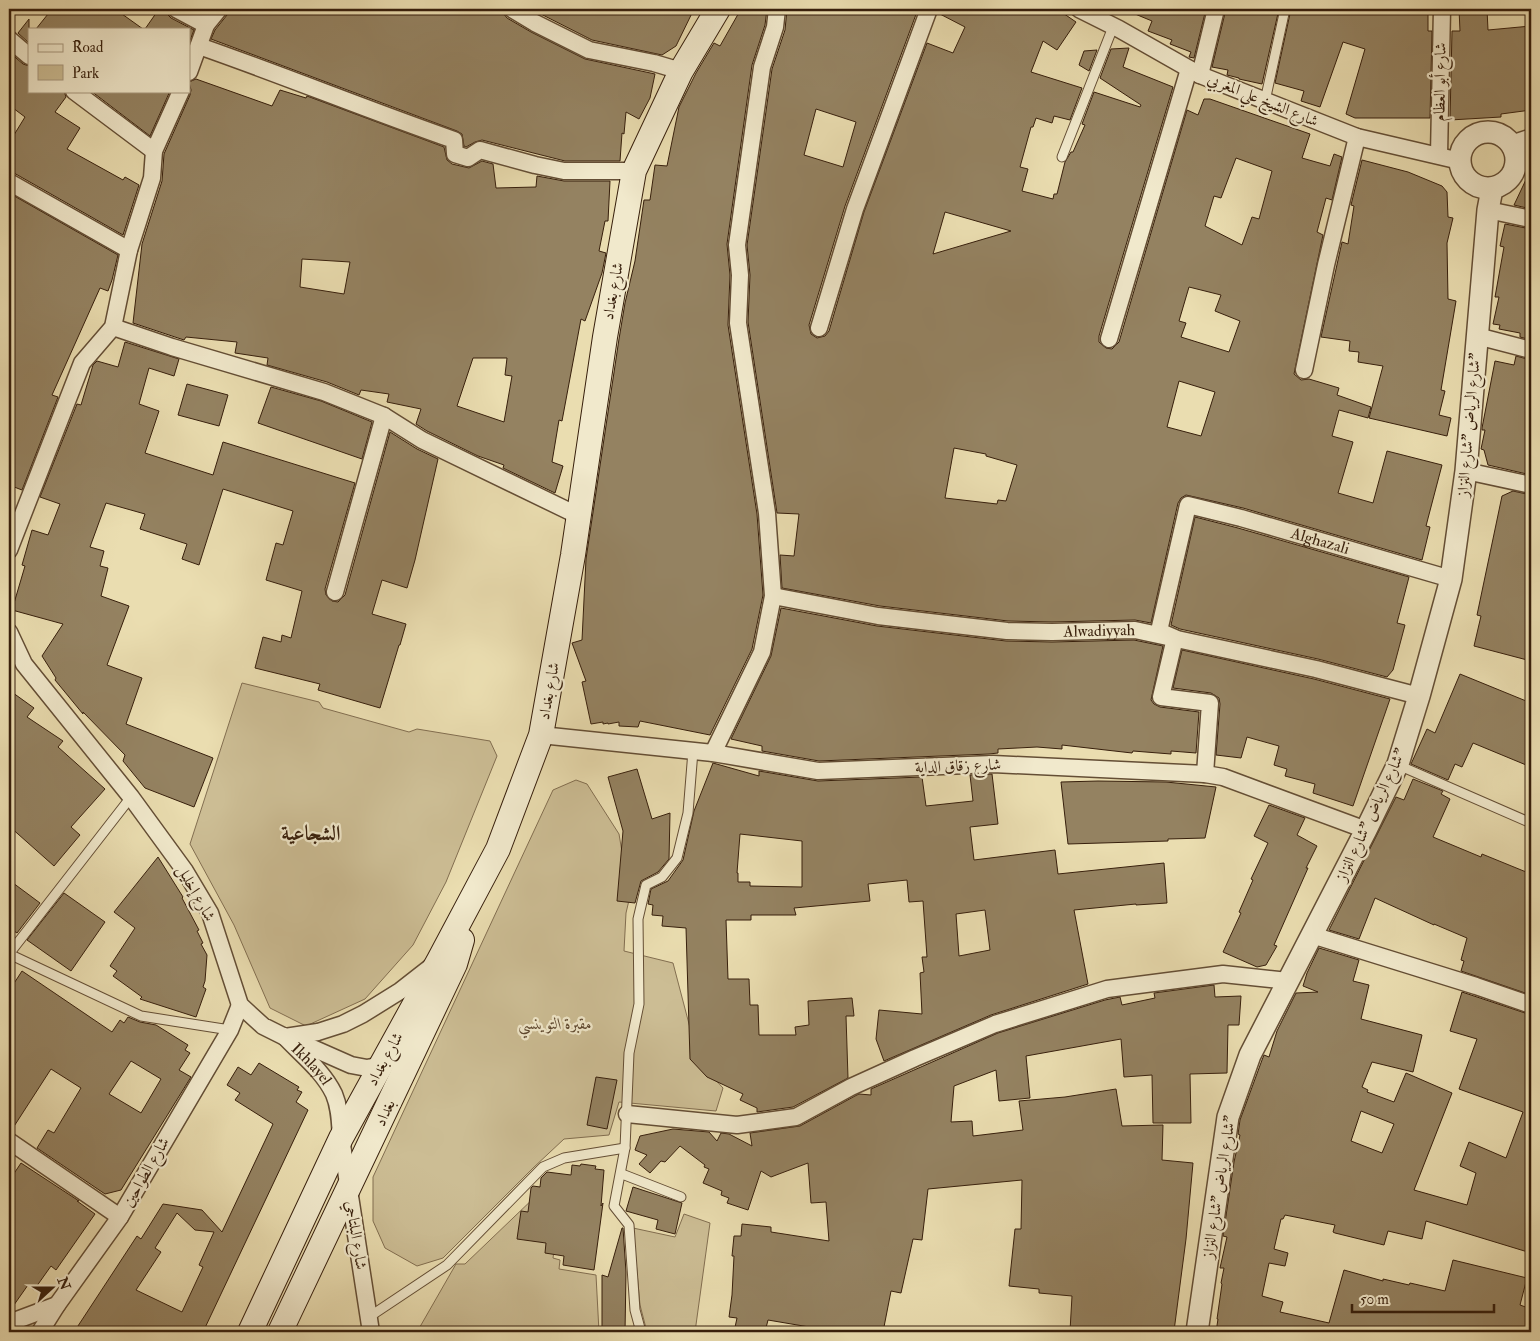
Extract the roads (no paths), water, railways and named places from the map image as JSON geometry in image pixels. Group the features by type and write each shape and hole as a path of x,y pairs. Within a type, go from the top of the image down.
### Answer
{"main road":[{"name":"شارع بغداد","path":"250,1332 341,1138 498,849 541,735 578,516 605,337 634,171 681,70 718,9"},
{"name":"بغداد","path":"280,1332 455,964 477,888"}],"street":[{"path":"176,9 206,25"},
{"path":"190,69 206,25 219,9"},
{"path":"512,9 535,23 589,50 681,70"},
{"path":"713,753 762,652 773,596 766,513 738,323 740,274 737,245 762,67 775,27 777,9"},
{"path":"819,328 855,208 929,9"},
{"name":"شارع الشيخ علي المغربي","path":"1079,9 1194,72 1265,101 1357,137 1460,161"},
{"path":"1109,339 1216,9"},
{"name":"شارع أبو العظام","path":"1439,155 1442,9"},
{"path":"9,39 28,55"},
{"path":"199,46 288,77 347,102 454,140 456,154 468,158 480,150 564,171 634,171"},
{"path":"75,92 154,151"},
{"path":"9,550 82,363 112,326 129,250 152,178 154,151 181,92"},
{"path":"1489,132 1522,143 1516,154 1514,173 1501,186 1492,189 1482,188 1466,178 1460,161 1461,152 1465,143 1472,137 1480,133 1489,132"},
{"path":"1304,370 1326,265 1357,137"},
{"path":"9,182 129,250"},
{"name":"شارع الرياض \"شارع النزاز\"","path":"1197,1332 1228,1117 1250,1055 1398,764 1420,696 1451,579 1466,471 1488,210 1492,189"},
{"path":"1488,210 1531,219"},
{"path":"112,326 172,347 324,392 384,416 422,440 578,516"},
{"path":"1477,336 1531,350"},
{"path":"335,592 384,416"},
{"path":"1466,471 1531,485"},
{"name":"Alghazali","path":"1175,638 1159,631 1188,505 1241,518 1451,579"},
{"name":"Alwadiyyah","path":"773,596 878,616 1007,631 1134,630 1316,669 1420,696"},
{"name":"شارع إخليل","path":"9,632 24,664 131,797 185,871 210,913 240,1004 263,1026 285,1037"},
{"path":"1175,638 1161,698 1210,703 1205,774"},
{"name":"شارع زقاق الداية","path":"541,735 713,753 818,771 994,764 1205,774 1223,777 1366,830"},
{"path":"1312,935 1531,1005"},
{"path":"285,1037 318,1032 343,1024 363,1014 400,991 439,960"},
{"path":"627,1114 737,1125 796,1117 859,1084 995,1024 1107,989 1222,974 1288,981"},
{"name":"شارع الطواحين","path":"40,1332 56,1305 120,1217 230,1030 240,1004"},
{"name":"Ikhlayel","path":"285,1037 351,1065 367,1068 382,1065"},
{"name":"Ikhlayel","path":"285,1037 323,1075 334,1095 339,1112 341,1138"},
{"name":"شارع البلتاجي","path":"341,1138 370,1325"},
{"path":"9,1141 120,1217"},
{"path":"9,1323 56,1305"}],"lane":[{"path":"1265,101 1285,9"},
{"path":"1062,157 1113,27"},
{"path":"641,1332 635,1310 629,1225 614,1206 622,1174 630,1054 639,1004 638,919 646,885 662,877 677,858 688,813 693,751"},
{"path":"1398,764 1531,823"},
{"path":"131,797 9,954 141,1016 230,1030"},
{"path":"370,1325 447,1265 543,1167 564,1158 625,1148"},
{"path":"622,1174 681,1197"}],"district":[{"name":"الشجاعية","path":"311,833"}],"park label":[{"name":"مقبرة التوينسي","path":"555,1024"}]}
